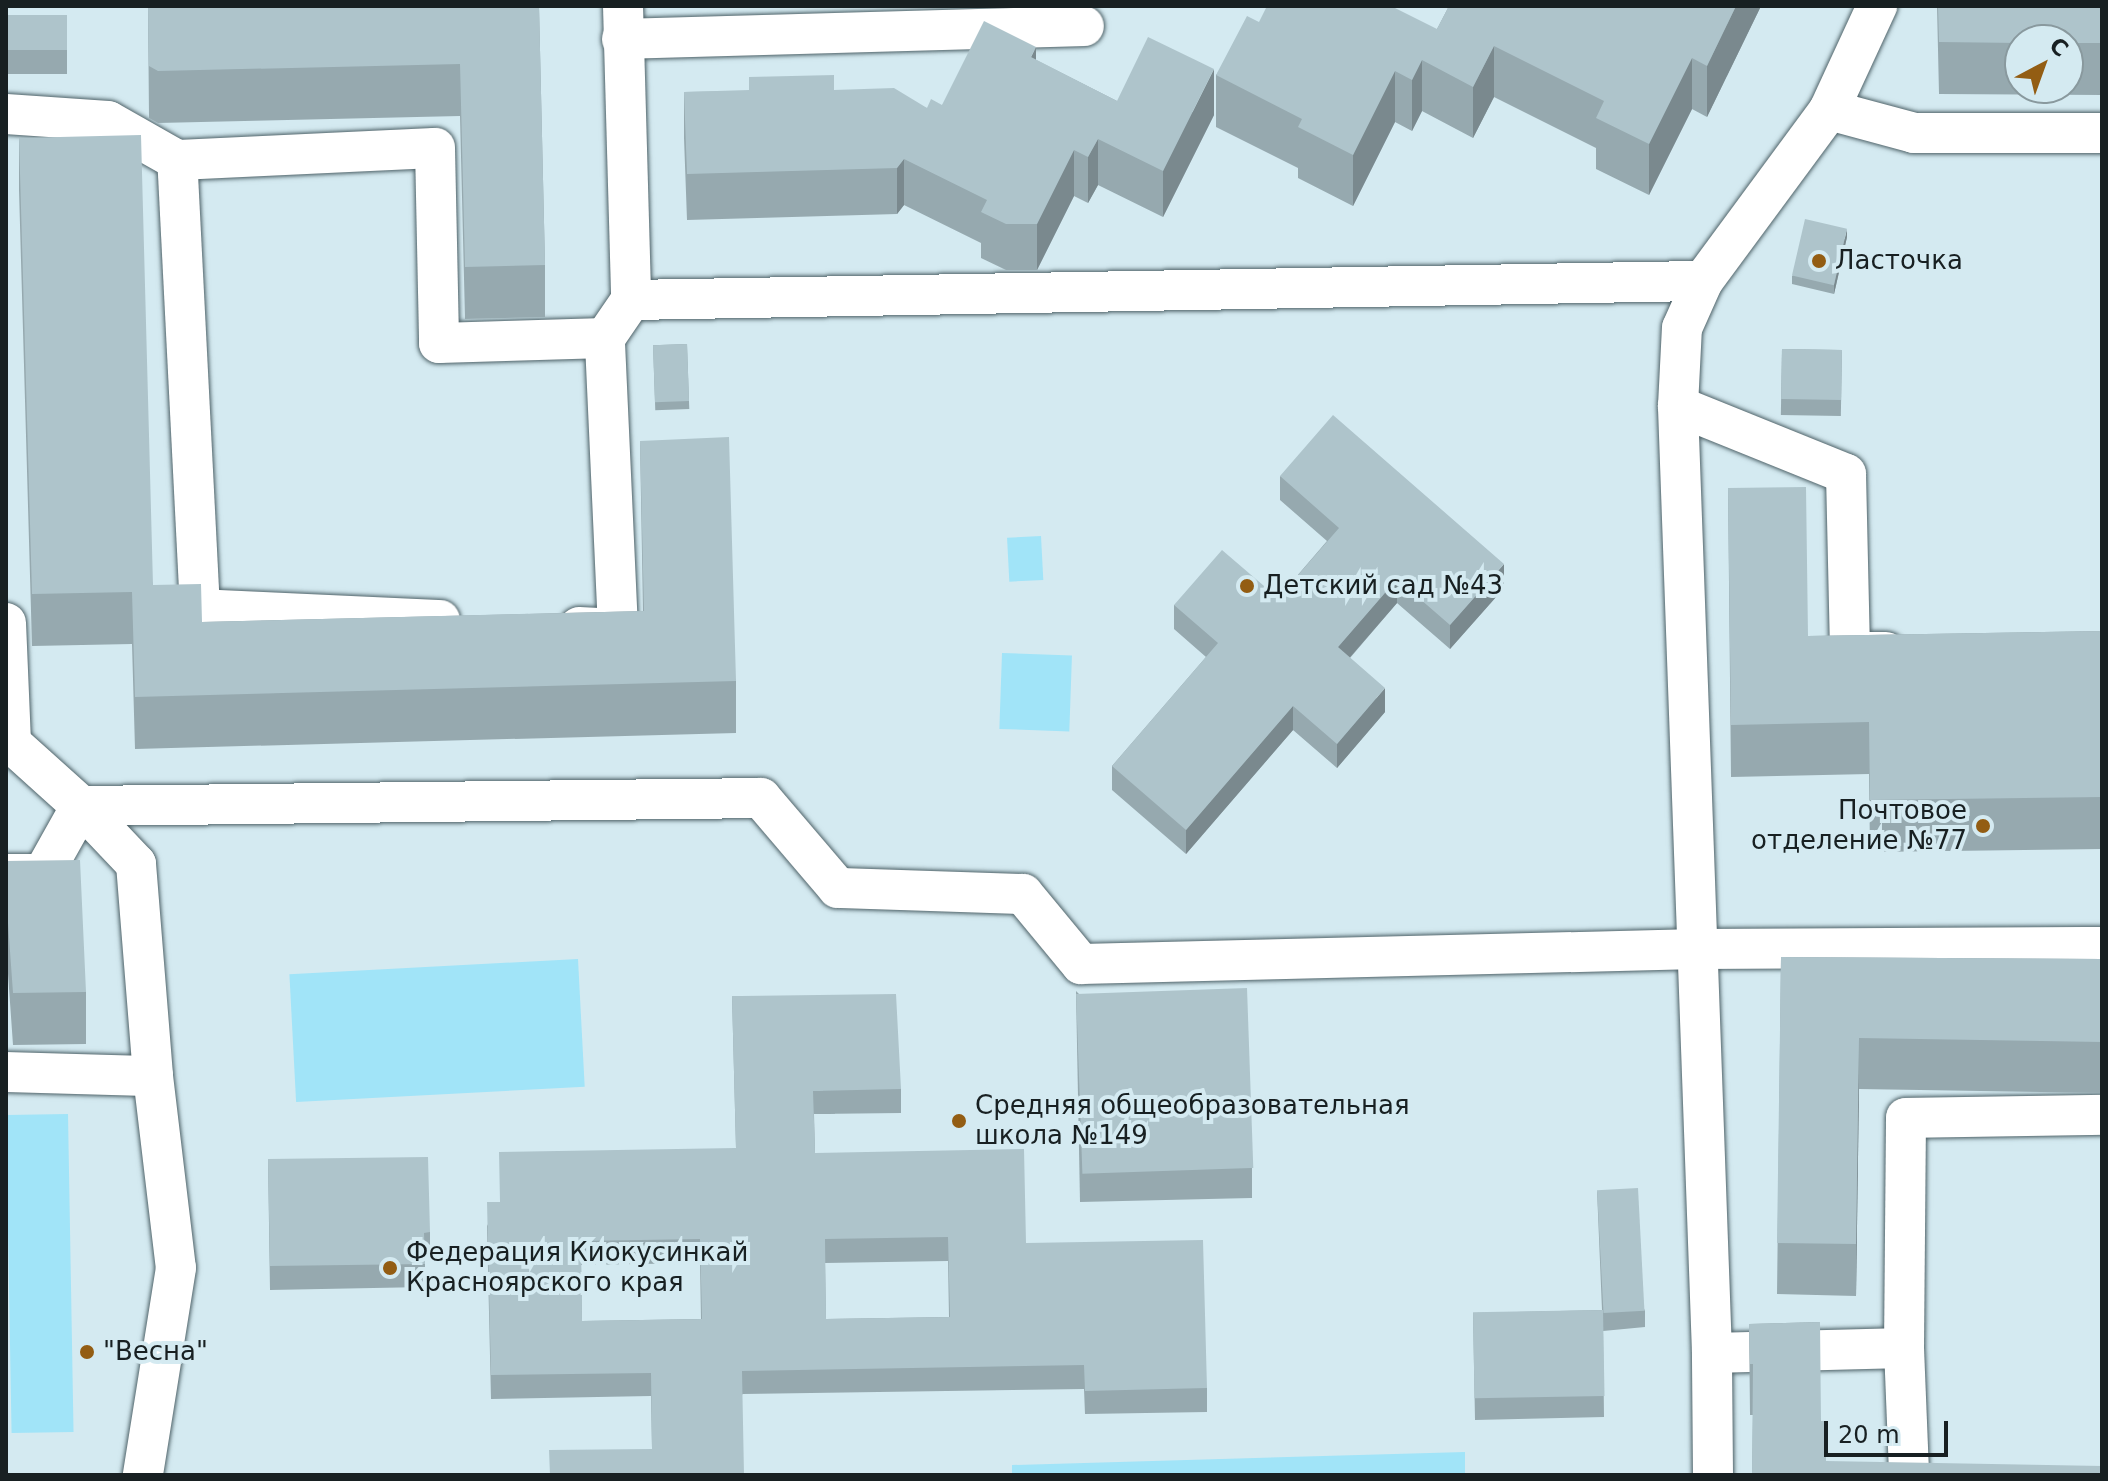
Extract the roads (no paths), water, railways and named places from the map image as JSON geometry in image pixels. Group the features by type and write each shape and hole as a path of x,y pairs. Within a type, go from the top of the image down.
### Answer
{"lane":[{"path":"1713,1475 1712,1353 1678,406 1682,328 1703,281 1829,110 1877,6"},
{"path":"541,625 618,629 605,338 631,300 623,22 1084,26"},
{"path":"1829,110 1914,133 2102,133"},
{"path":"6,114 108,121 177,160 435,148 439,343 605,338"},
{"path":"177,160 200,609 479,622"},
{"path":"631,300 1703,281"},
{"path":"1678,406 1846,474 1850,652 1929,652"},
{"path":"6,623 11,743 81,806 136,864 153,1076 176,1268 143,1475"},
{"path":"81,806 761,798 838,888 1023,894 1081,964 1698,949 2102,947"},
{"path":"6,874 43,874 81,806"},
{"path":"6,1072 153,1076"},
{"path":"1909,1475 1904,1348 1906,1118 2102,1115"},
{"path":"1712,1353 1904,1348"}],"place":[{"name":"Ласточка","path":"1819,261"},
{"name":"Детский сад №43","path":"1247,586"},
{"name":"Почтовое отделение №77","path":"1983,826"},
{"name":"Средняя общеобразовательная школа №149","path":"959,1121"},
{"name":"Федерация Киокусинкай Красноярского края","path":"390,1268"},
{"name":"\"Весна\"","path":"87,1352"}]}
